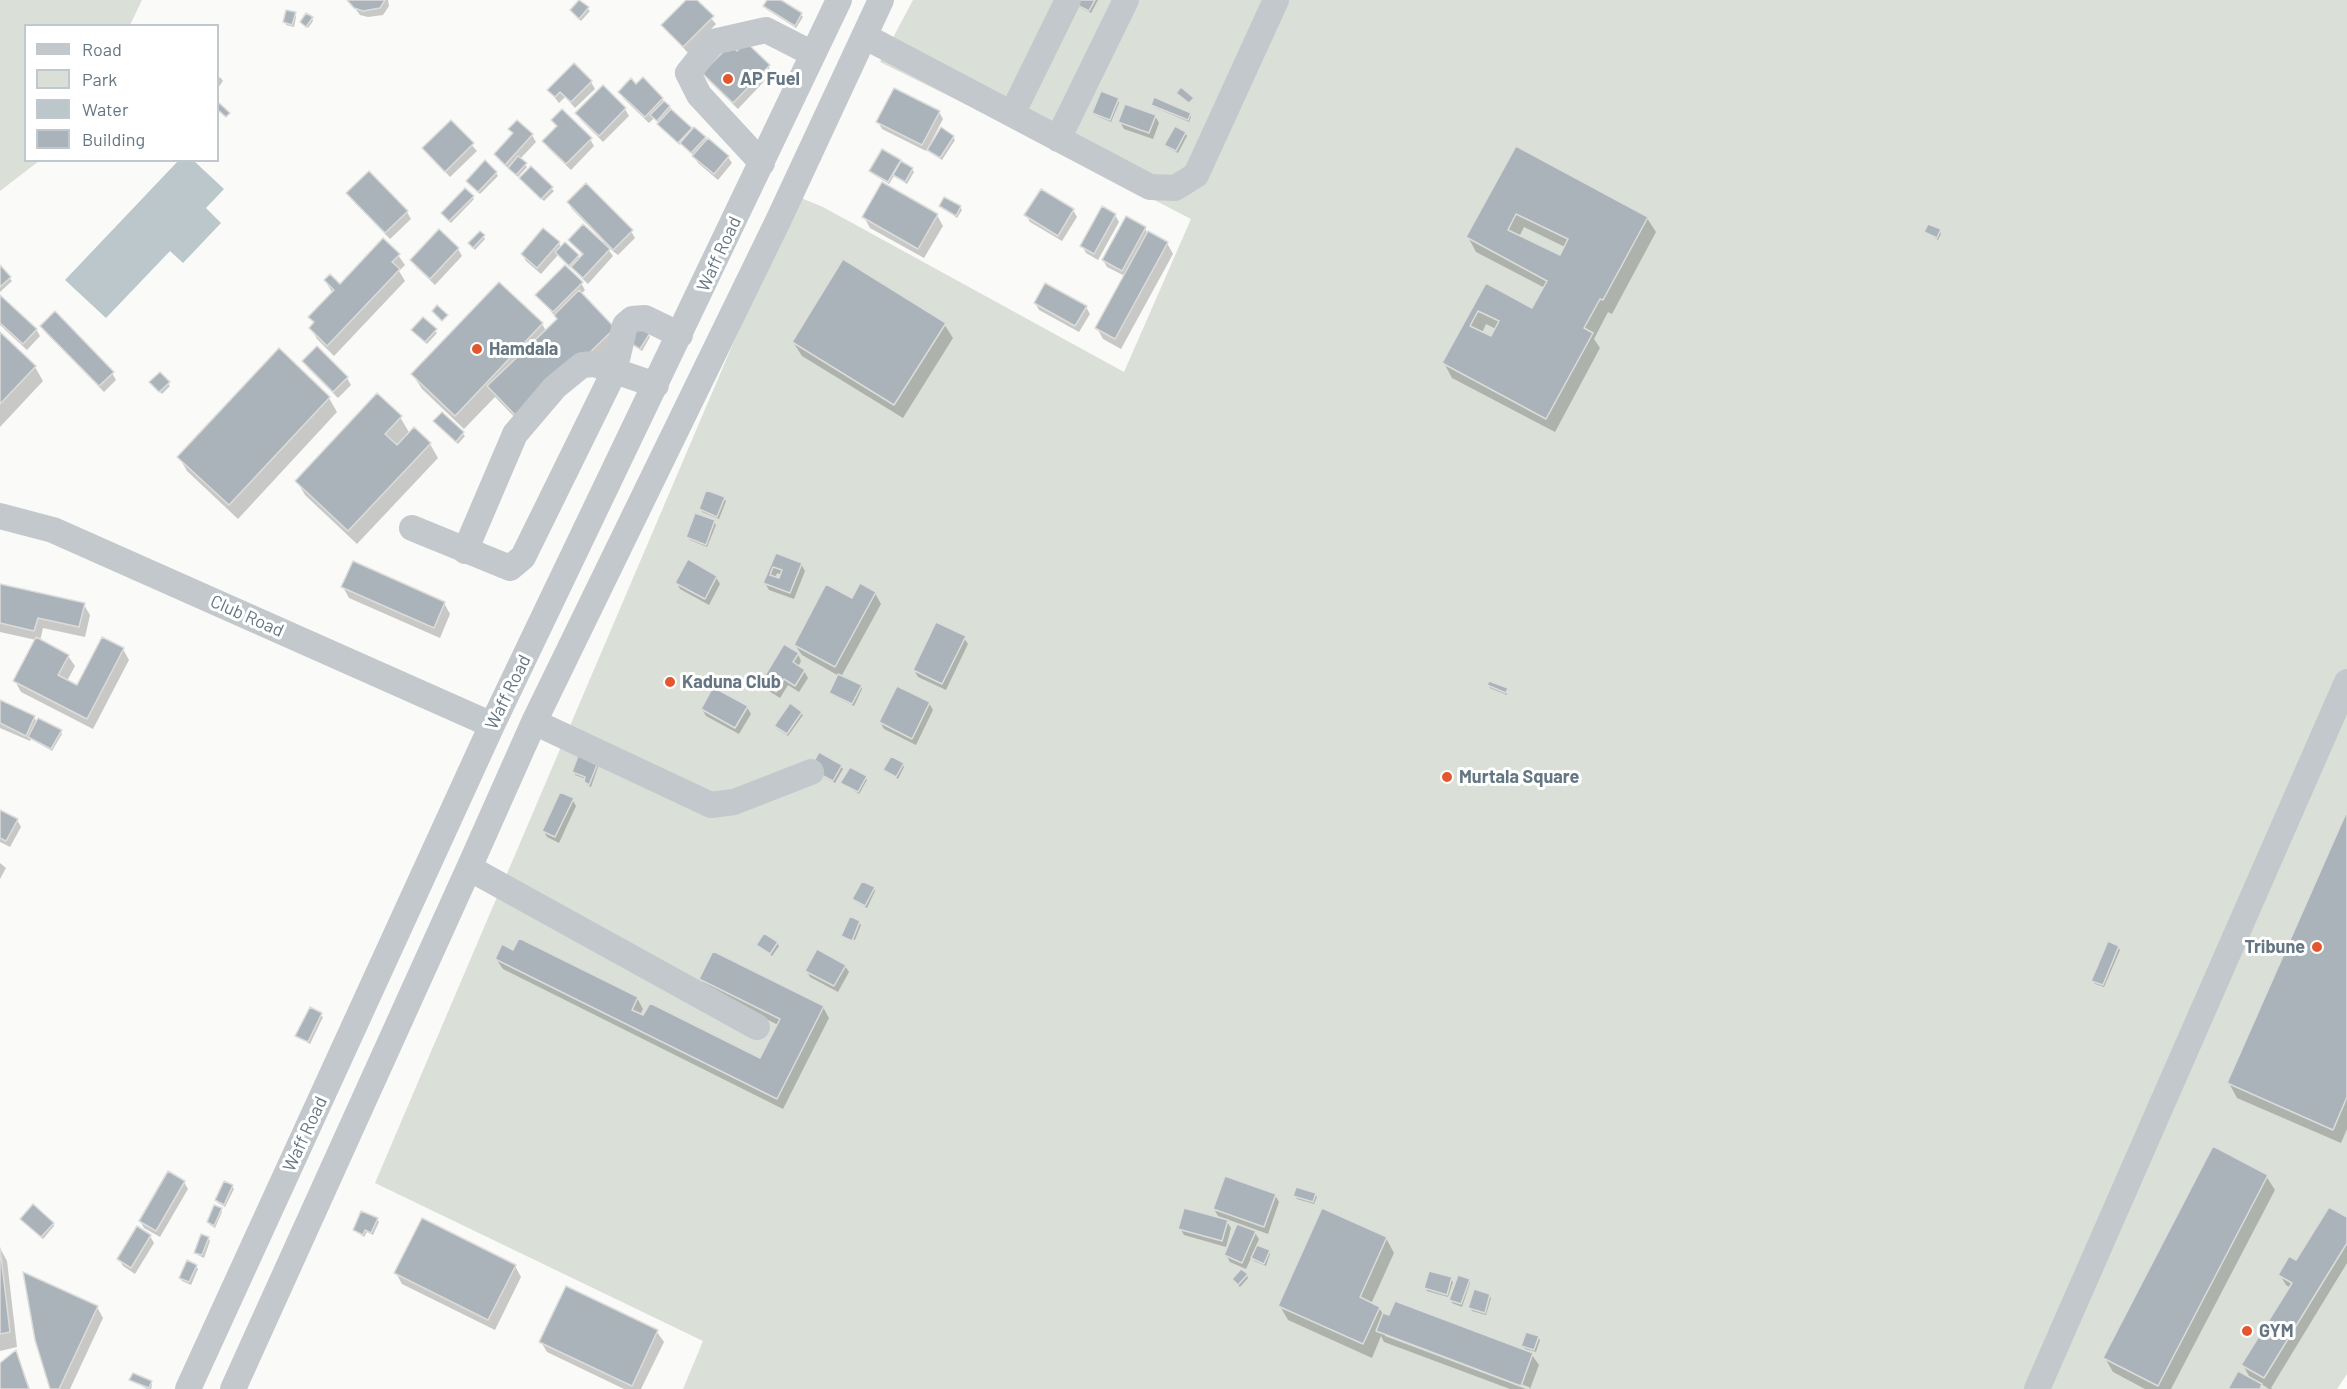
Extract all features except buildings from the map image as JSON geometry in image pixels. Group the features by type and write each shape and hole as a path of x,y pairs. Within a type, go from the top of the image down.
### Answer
{"street":[{"name":"Waff Road","path":"188,1389 492,725 839,0"},
{"name":"Waff Road","path":"233,1389 534,722 778,221 881,0"},
{"path":"1012,114 1068,0"},
{"path":"1058,139 1126,0"},
{"path":"864,36 1150,187 1175,188 1196,175 1276,0"},
{"path":"762,163 699,95 688,73 713,42 766,30 813,54"},
{"path":"412,528 510,568 523,557 614,372 626,325 633,319 645,318 680,335"},
{"path":"465,550 515,434 555,387 582,365 594,364 656,385"},
{"name":"Club Road","path":"0,516 53,530 492,725"},
{"path":"2037,1389 2347,682"},
{"path":"534,722 711,805 734,802 811,772"},
{"path":"470,868 757,1027"}],"green space":[{"path":"0,0 142,0 130,24 24,24 24,162 38,162 0,191"},
{"name":"Murtala Square","path":"913,0 2347,0 2347,1374 2337,1389 683,1389 703,1341 375,1183 796,196 823,207 1124,372 1191,219 880,62"}],"water":[{"path":"177,162 195,162 224,189 206,208 221,223 183,263 170,251 106,318 65,280"}],"place":[{"name":"AP Fuel","path":"728,79"},
{"name":"Hamdala","path":"477,349"},
{"name":"Kaduna Club","path":"670,682"},
{"name":"Murtala Square","path":"1447,777"},
{"name":"Tribune","path":"2317,947"},
{"name":"GYM","path":"2247,1331"}]}
